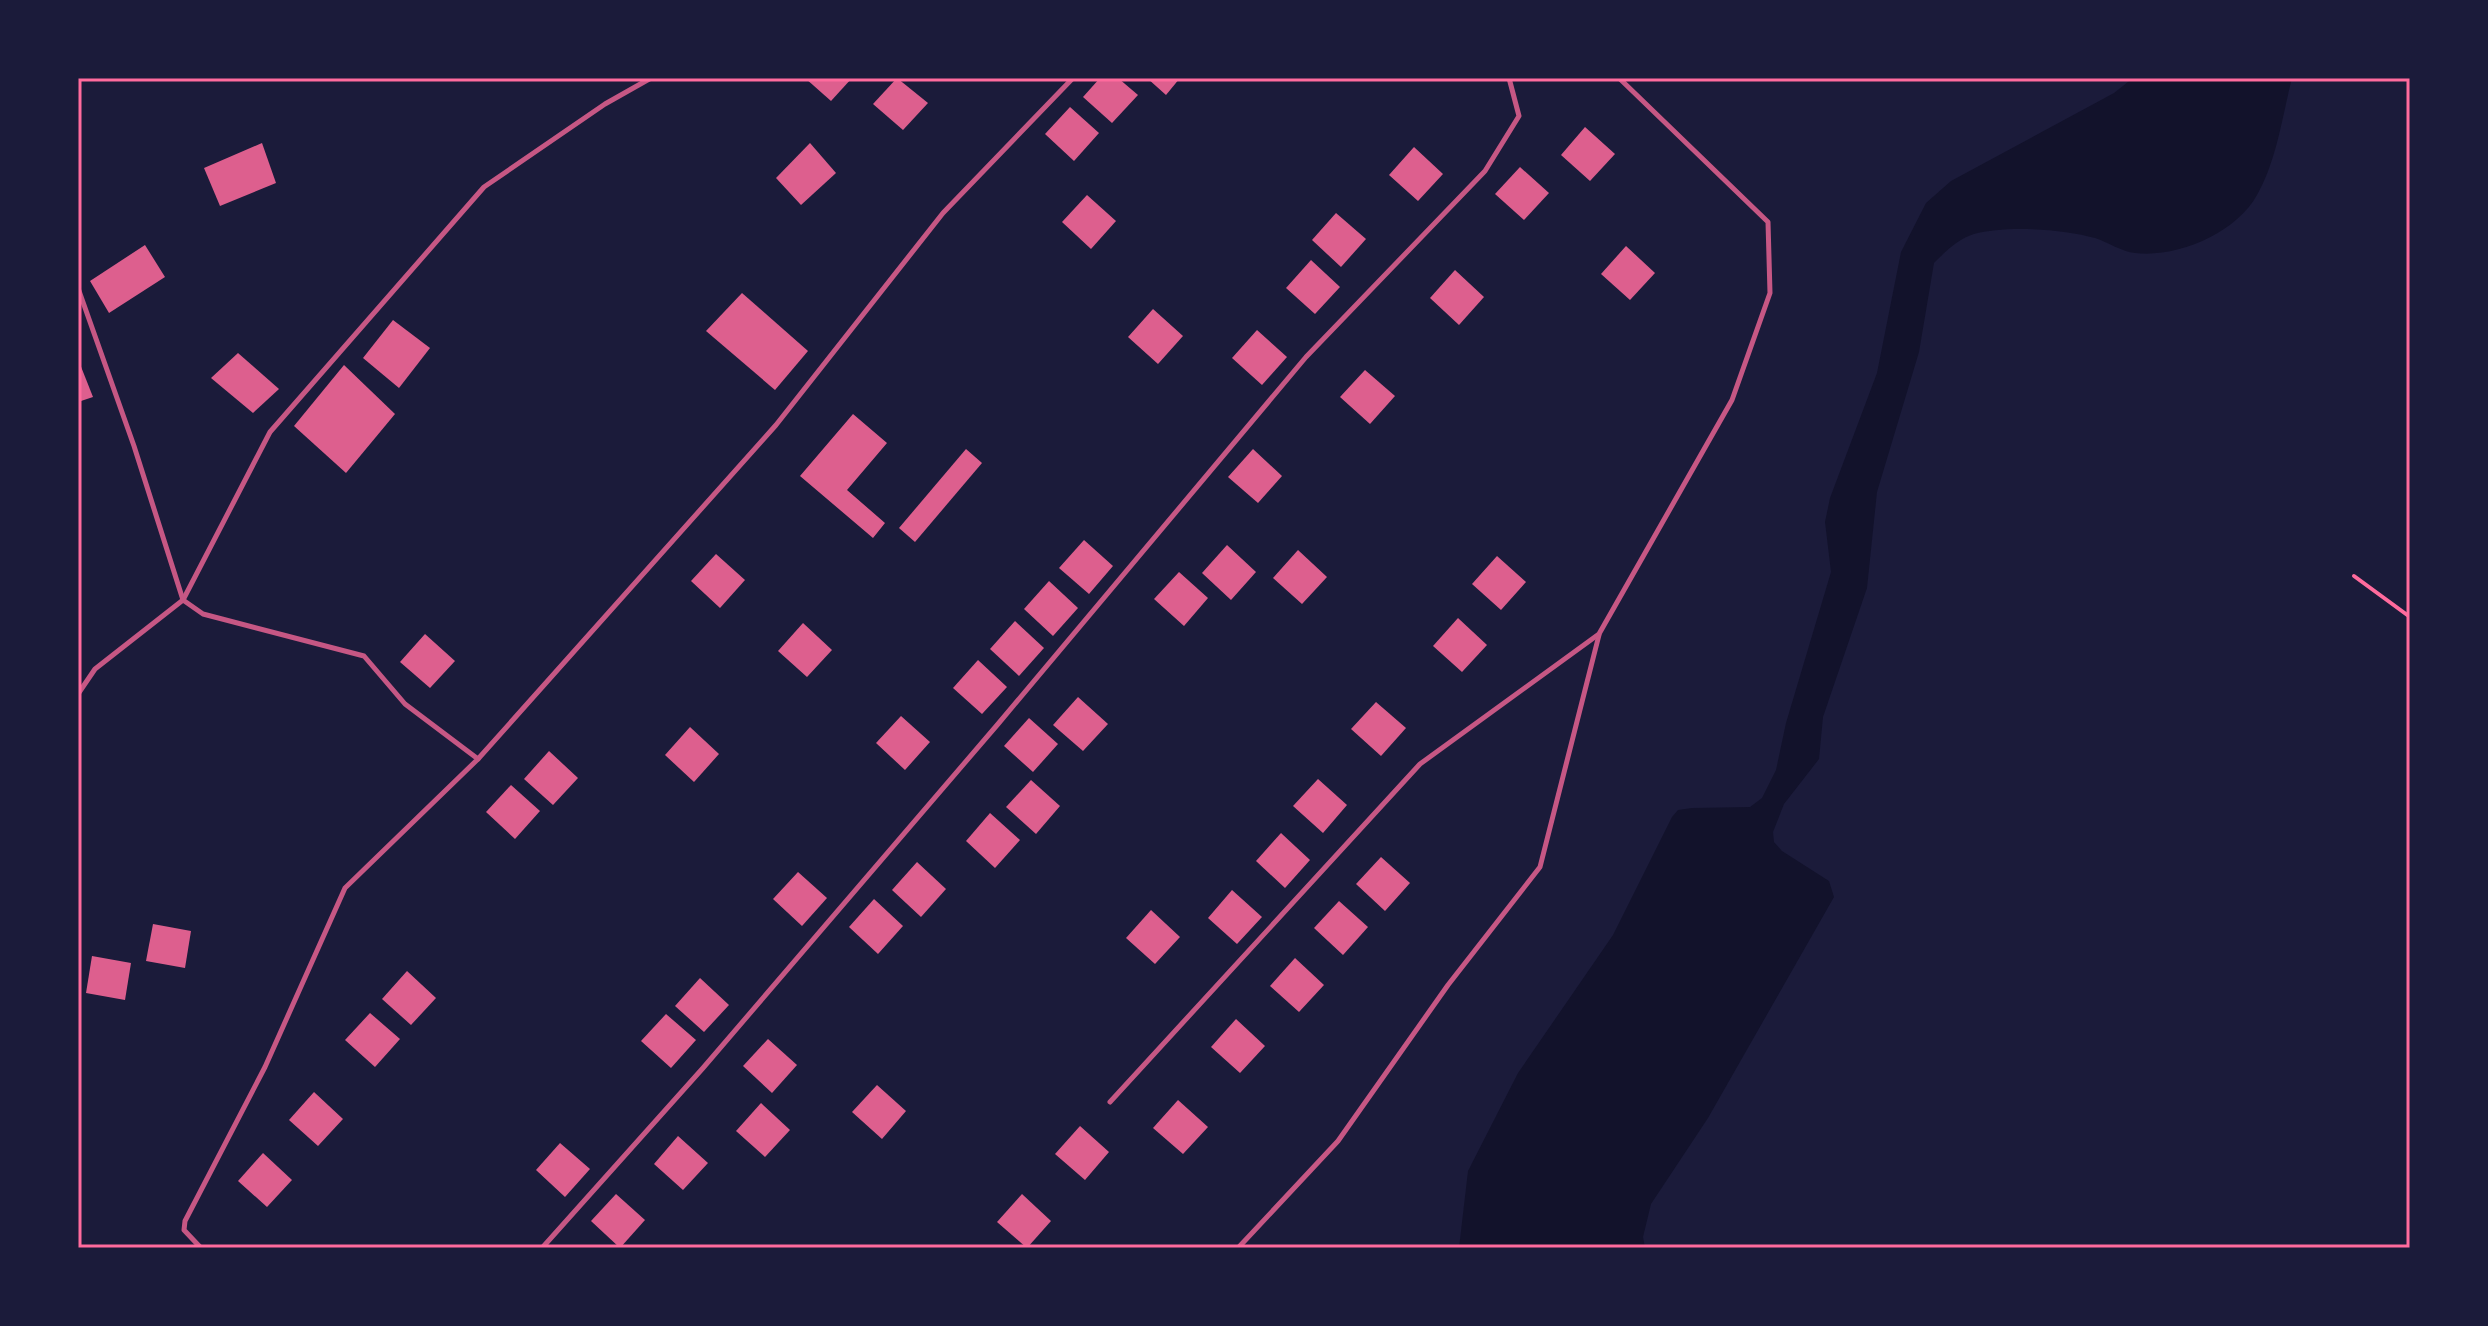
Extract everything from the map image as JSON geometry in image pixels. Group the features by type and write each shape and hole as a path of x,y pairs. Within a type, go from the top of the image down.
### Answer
{"lane":[{"path":"78,694 95,669 183,600 270,432 484,187 605,104 651,78"},
{"path":"201,1248 184,1230 185,1221 265,1067 345,888 478,759 776,425 943,213 1073,78"},
{"path":"542,1248 703,1068 998,724 1306,357 1485,171 1519,116 1509,78"},
{"path":"1238,1248 1338,1141 1448,985 1540,867 1599,634 1732,400 1770,293 1768,222 1619,78"},
{"path":"78,288 134,446 183,600 203,614 364,656 405,704 478,759"},
{"path":"1110,1102 1420,764 1599,634"}],"path":[{"path":"2354,576 2410,617"}],"shaded area":[{"path":"2133,78 2292,78 2274,153 2257,195 2235,221 2221,231 2187,247 2169,251 2135,253 2082,235 2051,230 2002,230 1968,236 1934,263 1919,352 1877,492 1867,588 1823,717 1819,759 1784,804 1773,832 1774,842 1782,851 1829,881 1834,897 1708,1118 1651,1204 1643,1237 1645,1248 1459,1248 1468,1171 1518,1073 1613,935 1672,817 1678,810 1692,808 1750,807 1762,798 1776,770 1786,723 1831,572 1825,522 1830,498 1877,373 1901,252 1926,203 1951,181 2114,93"}],"building":[{"path":"805,78 852,78 831,101"},
{"path":"897,78 928,103 903,130 873,104"},
{"path":"1100,78 1118,78 1138,95 1112,123 1083,97"},
{"path":"1147,78 1180,78 1166,95"},
{"path":"1070,107 1099,133 1074,161 1045,134"},
{"path":"1585,127 1615,154 1590,181 1561,155"},
{"path":"262,143 276,183 220,206 204,168"},
{"path":"810,143 836,173 801,205 776,178"},
{"path":"1414,147 1443,174 1418,201 1389,175"},
{"path":"1520,167 1549,193 1524,220 1495,194"},
{"path":"1087,195 1116,221 1091,249 1062,222"},
{"path":"1336,213 1366,239 1341,267 1312,240"},
{"path":"145,245 165,277 109,313 90,281"},
{"path":"1626,246 1655,273 1630,300 1601,274"},
{"path":"1311,260 1340,287 1315,314 1286,288"},
{"path":"1455,270 1484,297 1459,325 1430,298"},
{"path":"742,293 808,351 775,390 706,331"},
{"path":"1153,309 1183,336 1158,364 1128,337"},
{"path":"393,320 430,348 399,388 363,358"},
{"path":"1257,330 1287,357 1262,385 1232,358"},
{"path":"238,353 279,389 253,413 211,378"},
{"path":"78,359 93,397 78,402"},
{"path":"344,365 395,414 346,473 294,426"},
{"path":"1365,370 1395,396 1370,424 1340,397"},
{"path":"853,414 887,443 847,490 885,523 873,538 800,476"},
{"path":"966,449 982,463 915,542 899,528"},
{"path":"1253,449 1282,476 1258,503 1228,477"},
{"path":"1084,540 1113,566 1089,594 1059,568"},
{"path":"1227,545 1256,572 1231,600 1202,573"},
{"path":"1298,550 1327,577 1302,604 1273,578"},
{"path":"716,554 745,580 720,608 691,581"},
{"path":"1497,556 1526,582 1501,610 1472,584"},
{"path":"1179,572 1208,598 1184,626 1154,599"},
{"path":"1049,581 1078,608 1053,636 1024,609"},
{"path":"1458,618 1487,645 1462,672 1433,646"},
{"path":"1015,621 1044,648 1019,676 990,649"},
{"path":"803,623 832,650 807,677 778,651"},
{"path":"425,634 455,661 430,688 400,662"},
{"path":"978,660 1007,687 982,714 953,688"},
{"path":"1078,697 1108,724 1083,751 1053,725"},
{"path":"1376,702 1406,728 1381,756 1351,729"},
{"path":"901,716 930,742 905,770 876,743"},
{"path":"1029,718 1058,744 1033,772 1004,746"},
{"path":"690,727 719,754 694,782 665,755"},
{"path":"549,751 578,778 553,805 524,779"},
{"path":"1318,779 1347,805 1323,833 1293,806"},
{"path":"1031,780 1060,806 1036,834 1006,807"},
{"path":"511,785 540,811 515,839 486,812"},
{"path":"990,813 1020,840 995,868 966,841"},
{"path":"1281,833 1310,860 1285,888 1256,861"},
{"path":"1381,857 1410,883 1385,911 1356,884"},
{"path":"917,862 946,889 921,917 892,890"},
{"path":"798,872 827,898 802,926 773,899"},
{"path":"1232,890 1262,917 1237,944 1208,918"},
{"path":"874,899 903,926 878,954 849,927"},
{"path":"1339,901 1368,927 1343,955 1314,928"},
{"path":"1151,910 1180,937 1155,964 1126,938"},
{"path":"153,924 191,931 185,968 146,961"},
{"path":"92,956 131,963 125,1000 86,993"},
{"path":"1295,958 1324,985 1299,1012 1270,986"},
{"path":"407,971 436,998 411,1025 382,999"},
{"path":"700,978 729,1005 704,1032 675,1006"},
{"path":"370,1013 400,1039 375,1067 345,1040"},
{"path":"666,1014 696,1040 671,1068 641,1041"},
{"path":"1236,1019 1265,1046 1240,1073 1211,1047"},
{"path":"768,1039 797,1065 772,1093 743,1066"},
{"path":"877,1085 906,1111 882,1139 852,1112"},
{"path":"314,1092 343,1119 318,1146 289,1120"},
{"path":"1178,1100 1208,1127 1183,1154 1153,1128"},
{"path":"761,1103 790,1130 765,1157 736,1131"},
{"path":"1080,1126 1109,1152 1085,1180 1055,1154"},
{"path":"678,1136 708,1163 683,1190 654,1164"},
{"path":"560,1143 590,1169 565,1197 536,1170"},
{"path":"263,1153 292,1180 267,1207 238,1181"},
{"path":"616,1194 645,1220 620,1248 591,1221"},
{"path":"1022,1194 1051,1221 1027,1248 997,1222"}]}
